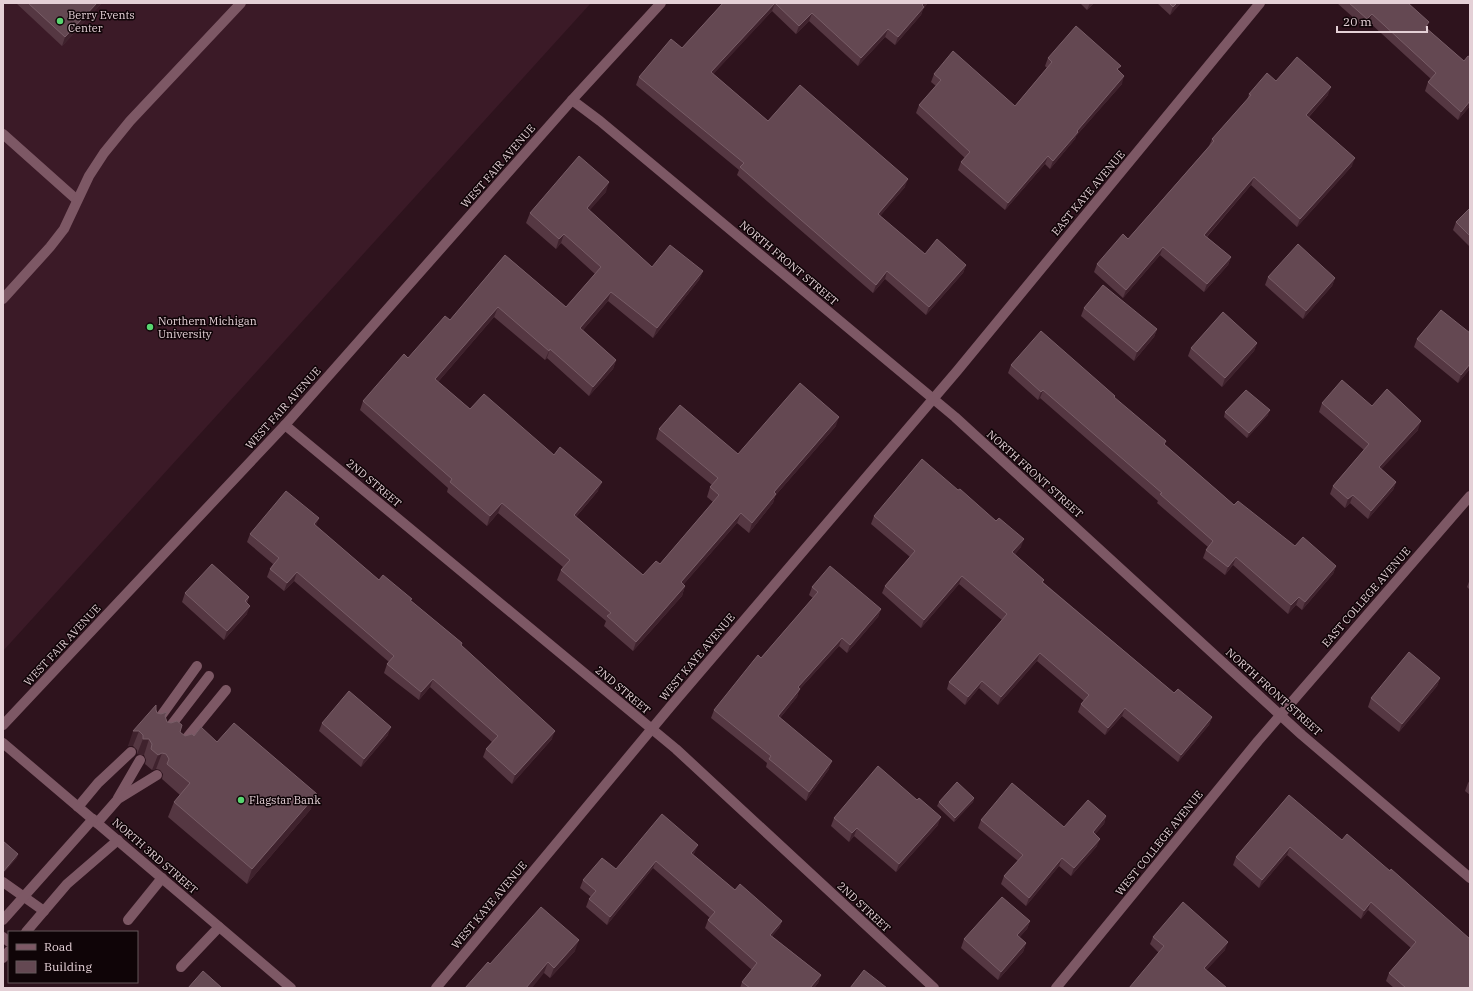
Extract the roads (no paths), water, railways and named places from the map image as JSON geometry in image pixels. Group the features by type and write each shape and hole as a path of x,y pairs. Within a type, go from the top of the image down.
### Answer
{"street":[{"path":"3,299 50,247 64,229 77,200 104,153 130,121 241,3"},
{"name":"WEST FAIR AVENUE","path":"3,725 285,426 572,100 661,3"},
{"name":"EAST KAYE AVENUE","path":"933,398 1260,3"},
{"name":"NORTH FRONT STREET","path":"572,100 600,121 933,398 1280,714 1470,878"},
{"path":"3,134 77,200"},
{"name":"WEST KAYE AVENUE","path":"436,988 652,729 933,398"},
{"name":"2ND STREET","path":"285,426 676,749 934,988"},
{"name":"EAST COLLEGE AVENUE","path":"1280,714 1470,496"},
{"path":"156,723 197,666"},
{"path":"166,732 209,676"},
{"path":"181,745 226,690"},
{"name":"WEST COLLEGE AVENUE","path":"1056,988 1280,714"},
{"name":"NORTH 3RD STREET","path":"3,742 291,988"},
{"path":"78,807 98,783 131,752"},
{"path":"118,800 140,760"},
{"path":"3,920 95,821 118,800 157,775"},
{"path":"27,931 67,884 118,840"},
{"path":"128,920 162,878"},
{"path":"3,882 44,911"},
{"path":"181,967 219,927"}],"place":[{"name":"Berry Events Center","path":"60,21"},
{"name":"Northern Michigan University","path":"150,327"},
{"name":"Flagstar Bank","path":"241,800"}]}
